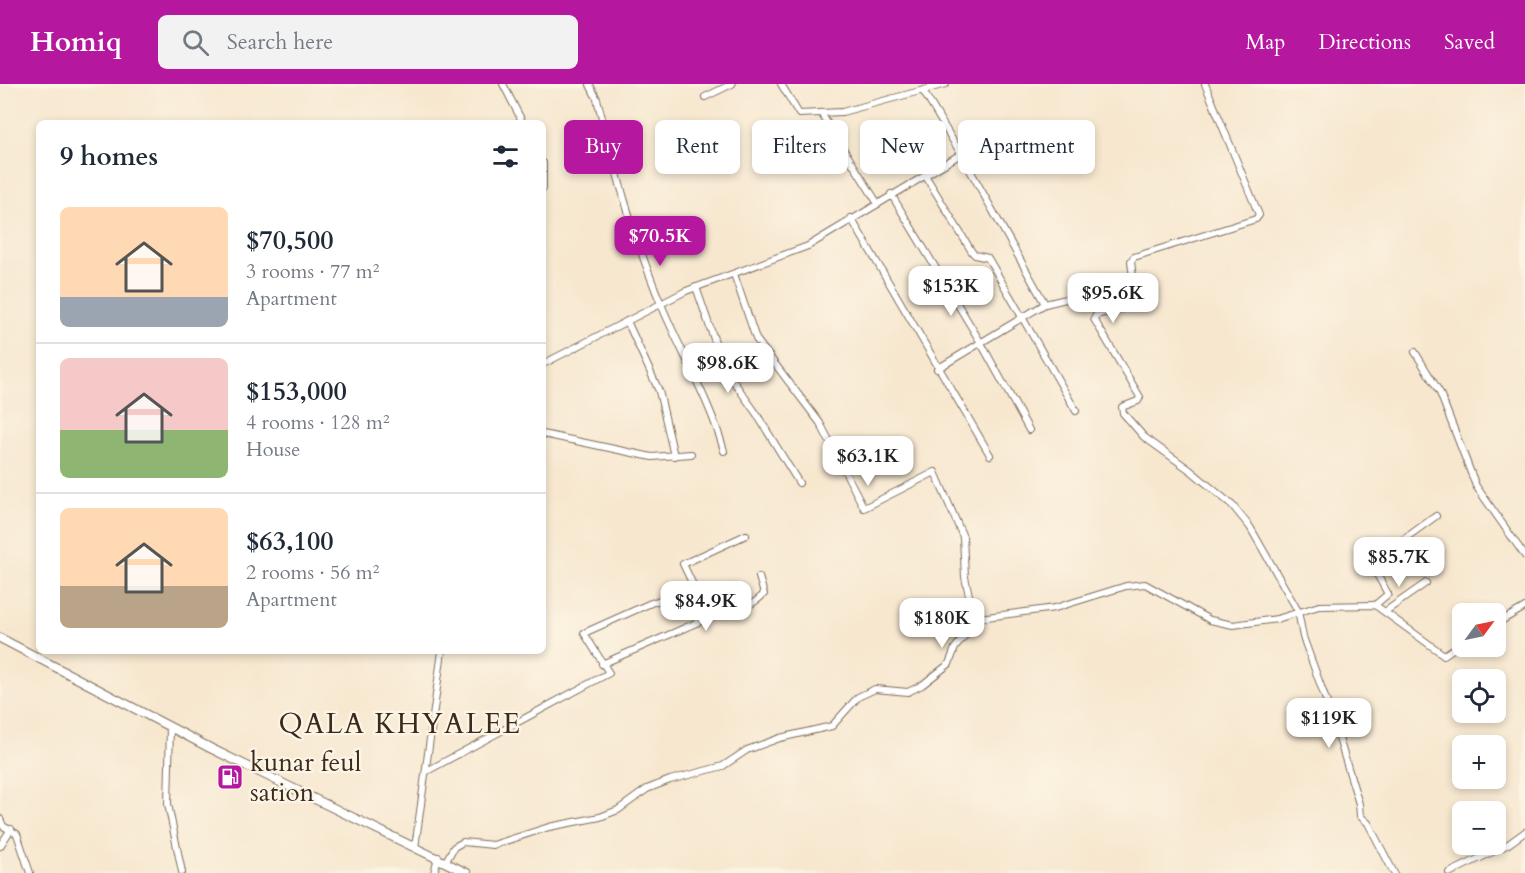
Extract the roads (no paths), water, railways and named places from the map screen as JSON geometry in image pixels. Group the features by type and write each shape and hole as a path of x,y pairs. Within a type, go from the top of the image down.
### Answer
{"main road":[{"path":"0,638 170,727 467,873"}],"street":[{"path":"503,84 521,120"},
{"path":"705,98 732,84"},
{"path":"781,84 799,114 842,112 946,84"},
{"path":"1206,84 1259,215 1256,219 1134,257 1131,261 1136,305 1096,315 1094,319 1140,397 1138,401 1122,407 1123,413 1144,437 1190,470 1232,505 1250,527 1298,611 1303,637 1334,722 1359,804 1360,816 1368,822 1394,873"},
{"path":"590,85 597,99 621,194 661,304 718,429 724,451"},
{"path":"923,91 958,149"},
{"path":"821,113 878,204"},
{"path":"546,362 696,287 808,246 851,218 958,156"},
{"path":"972,174 1045,304"},
{"path":"925,175 972,252 988,258 1076,411"},
{"path":"891,194 981,343 1029,430"},
{"path":"851,218 937,369 990,455"},
{"path":"734,274 756,339 820,423 864,508 935,472 963,537 964,577 975,623"},
{"path":"937,369 1045,304 1133,283"},
{"path":"696,287 724,368 756,413 799,483"},
{"path":"627,321 659,391 674,456"},
{"path":"1414,352 1440,393 1476,486 1525,556"},
{"path":"546,435 651,457 691,454"},
{"path":"1375,605 1388,594 1375,571 1393,556 1400,542 1436,516"},
{"path":"709,618 683,564 746,535"},
{"path":"602,664 735,606 745,606 755,602 764,594 759,577"},
{"path":"1386,611 1426,583"},
{"path":"434,873 442,859 463,842 493,845 549,827 600,817 618,810 647,789 670,780 723,766 747,750 780,738 832,726 858,697 874,689 908,692 922,685 949,664 955,648 980,618 1054,608 1126,586 1145,584 1210,620 1233,625 1269,621 1319,606 1375,605 1443,654 1452,649"},
{"path":"427,771 609,673 584,633 651,603 695,589"},
{"path":"1506,618 1525,607"},
{"path":"415,848 442,654"},
{"path":"170,727 168,804 182,872"},
{"path":"0,819 3,826 16,834 30,873"},
{"path":"0,846 11,830"},
{"path":"1449,873 1507,845 1525,832"}],"place":[{"name":"kunar feul sation","path":"230,777"}],"district":[{"name":"QALA KHYALEE","path":"400,724"}]}
